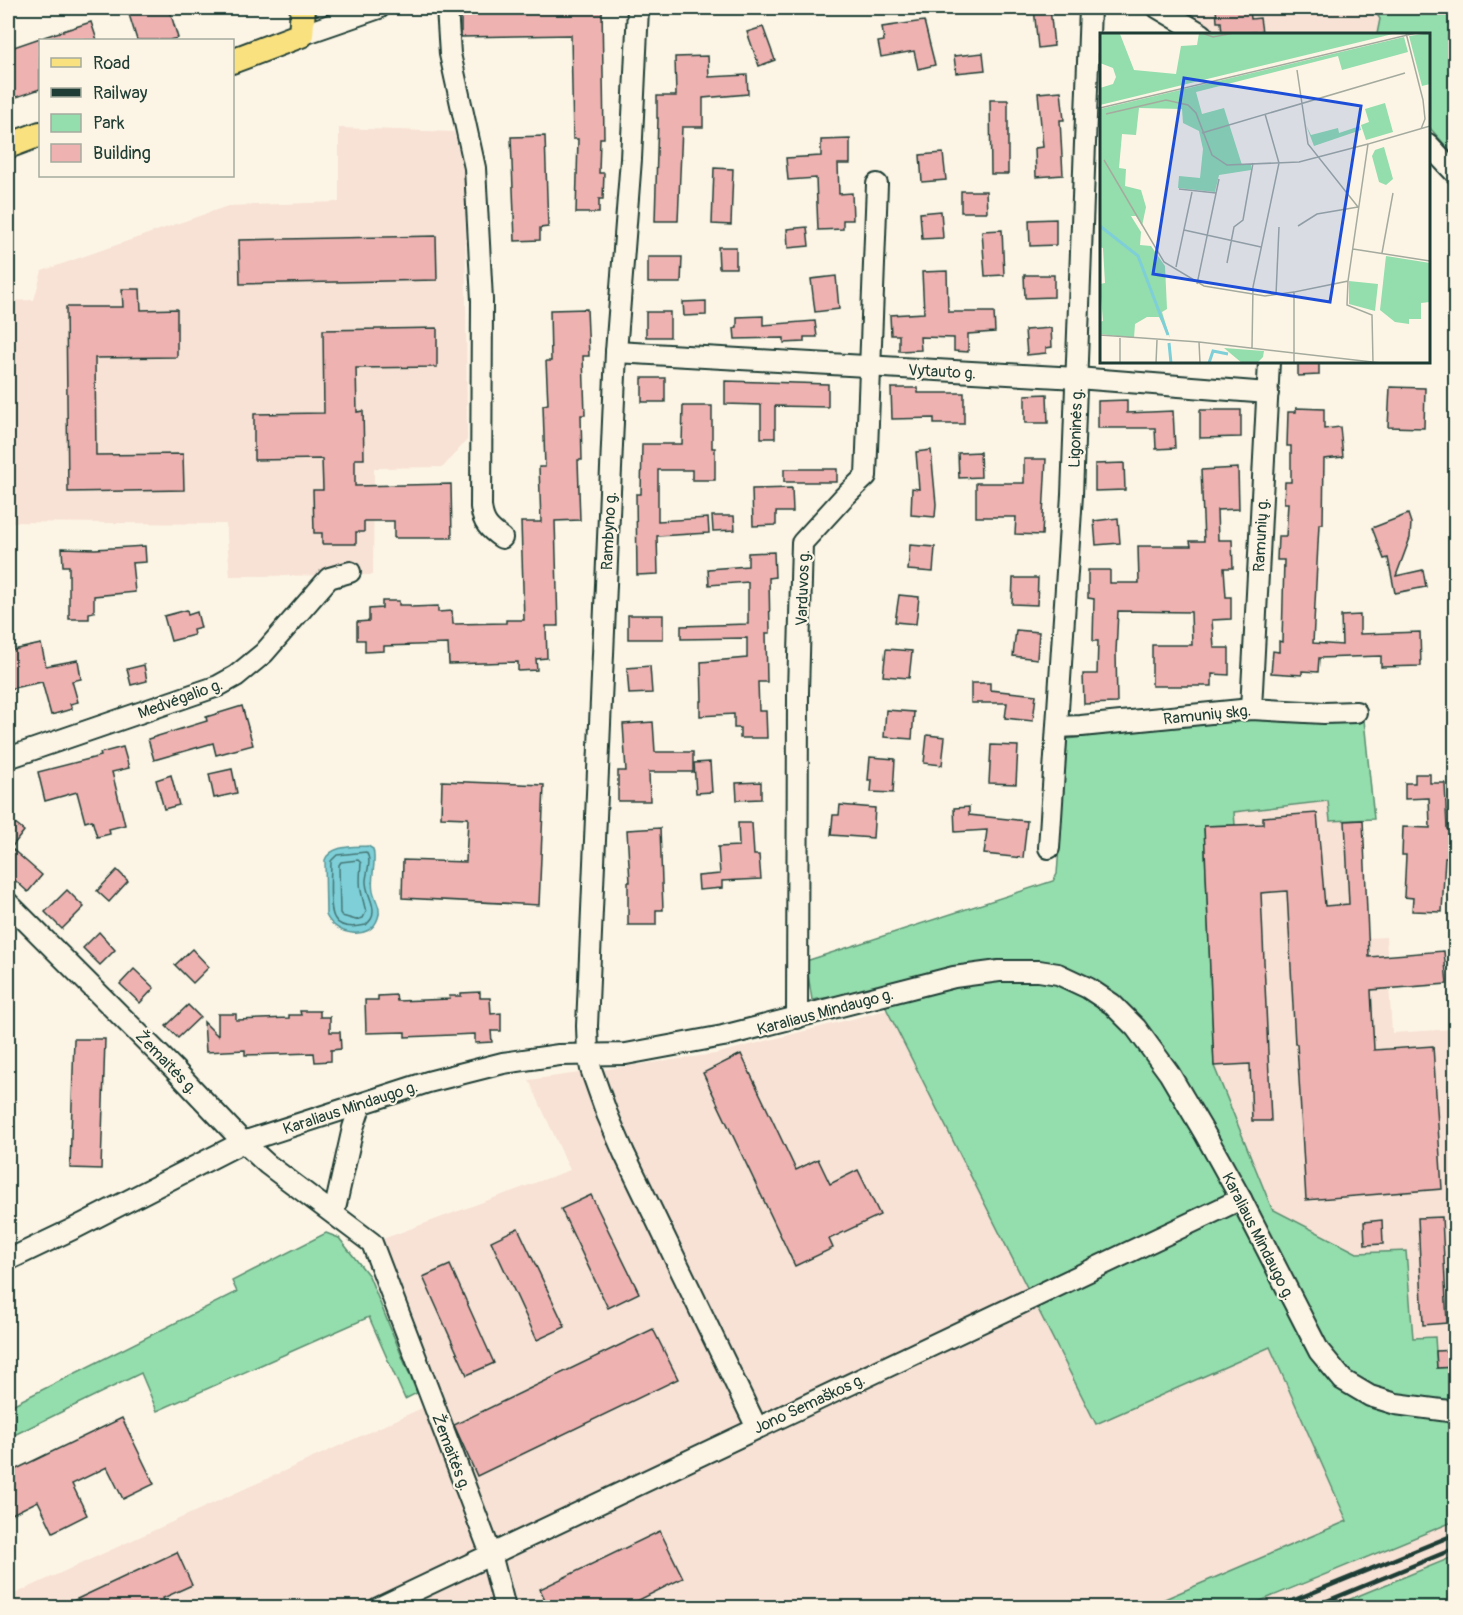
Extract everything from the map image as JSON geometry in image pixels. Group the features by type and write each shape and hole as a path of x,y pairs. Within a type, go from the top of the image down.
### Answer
{"main road":[{"path":"234,60 301,35 303,8"},
{"path":"8,146 39,134"}],"street":[{"path":"301,35 379,8"},
{"path":"447,8 450,54 475,168 482,300 481,507 483,521 490,530 502,538"},
{"name":"Rambyno g.","path":"639,8 631,159 616,352 590,925 588,1054 607,1114 624,1153 757,1428"},
{"name":"Ligoninės g.","path":"1049,848 1072,495 1089,8"},
{"path":"1158,8 1200,33"},
{"path":"1430,146 1455,174"},
{"name":"Varduvos g.","path":"797,1018 798,692 802,543 866,476 877,183"},
{"name":"Vytauto g.","path":"616,352 1077,378 1268,393"},
{"name":"Ramunių g.","path":"1251,709 1269,363"},
{"name":"Medvėgalio g.","path":"8,758 218,686 236,676 264,653 329,578 350,572"},
{"name":"Ramunių skg.","path":"1057,727 1251,709 1324,713 1356,712"},
{"name":"Žemaitės g.","path":"8,903 174,1069 243,1142 267,1164 372,1243 491,1554 505,1608"},
{"name":"Karaliaus Mindaugo g.","path":"8,1260 243,1142 428,1082 503,1063 559,1055 626,1054 723,1036 954,977 999,971 1039,971 1059,974 1074,980 1112,1004 1136,1029 1169,1073 1241,1199 1319,1351 1343,1380 1370,1396 1396,1404 1455,1412"},
{"path":"334,1213 353,1128 361,1104"},
{"name":"Jono Semaškos g.","path":"378,1608 1241,1199"}],"shaded area":[{"path":"1175,8 1373,8 1380,19 1377,33 1213,33"},
{"path":"339,128 454,132 465,179 467,440 443,467 374,468 373,575 230,576 226,524 8,522 8,301 34,300 42,271 228,206 339,202"},
{"path":"1329,801 1345,821 1363,820 1368,938 1386,937 1392,1033 1455,1029 1455,1367 1437,1368 1413,1338 1406,1251 1357,1253 1272,1209 1214,1066 1204,826 1234,825 1234,812"},
{"path":"887,1010 1096,1424 1269,1347 1347,1521 1146,1607 8,1608 8,1597 433,1403 372,1243 570,1170 529,1080 715,1054"},
{"path":"1455,1521 1455,1556 1331,1607 1246,1608"}],"green space":[{"path":"1373,8 1455,8 1455,156 1430,128 1430,33 1377,33 1380,19"},
{"path":"1269,717 1364,720 1374,819 1330,821 1328,801 1234,812 1235,825 1204,826 1214,1066 1272,1209 1357,1253 1406,1251 1413,1338 1435,1337 1437,1368 1455,1367 1455,1521 1246,1607 1146,1607 1347,1521 1270,1347 1096,1424 887,1010 880,989 812,1000 806,961 1053,881 1057,874 1067,739 1229,719"},
{"path":"326,1233 339,1238 369,1276 417,1393 405,1399 369,1317 157,1411 141,1373 8,1438 8,1407 237,1292 232,1281"},
{"path":"1455,1556 1455,1607 1331,1607"}],"water":[{"path":"368,846 373,849 374,854 372,886 379,915 374,926 368,930 352,933 337,927 326,915 325,860 337,849"}],"building":[{"path":"127,8 169,8 178,38 137,39"},
{"path":"461,8 602,8 604,138 600,138 599,173 604,173 603,199 599,199 599,213 576,213 578,139 573,139 571,35 461,37"},
{"path":"1034,8 1050,8 1054,46 1038,48"},
{"path":"1216,8 1250,9 1251,19 1260,18 1262,32 1222,33 1221,22 1217,22"},
{"path":"924,21 935,65 918,69 914,51 881,57 878,42 884,41 882,27"},
{"path":"91,22 97,39 45,39 44,37"},
{"path":"763,27 775,60 759,66 747,32"},
{"path":"40,38 39,89 8,100 8,49"},
{"path":"983,53 985,70 956,73 954,56"},
{"path":"708,56 709,77 747,75 748,94 703,98 703,127 682,127 678,221 655,221 657,96 676,96 675,57"},
{"path":"1061,91 1064,120 1060,120 1063,175 1036,177 1035,148 1043,147 1038,93"},
{"path":"990,100 1008,100 1008,174 991,174"},
{"path":"545,136 548,227 540,228 540,240 515,241 511,137"},
{"path":"850,139 850,164 838,164 839,194 852,193 853,220 843,220 843,229 818,230 816,178 788,180 786,158 821,156 821,140"},
{"path":"943,153 946,180 922,182 920,155"},
{"path":"714,168 733,169 731,225 712,224"},
{"path":"961,191 986,191 987,212 961,212"},
{"path":"941,211 943,238 922,239 920,213"},
{"path":"1056,219 1056,245 1030,246 1029,220"},
{"path":"807,227 809,246 788,248 787,229"},
{"path":"1002,230 1004,275 985,276 982,231"},
{"path":"436,236 437,280 240,284 239,240"},
{"path":"718,247 736,247 736,268 719,268"},
{"path":"648,257 682,257 681,283 648,283"},
{"path":"947,271 948,312 994,312 995,332 968,334 968,352 954,351 954,338 920,337 921,350 899,351 899,335 891,335 890,315 924,313 922,272"},
{"path":"1024,275 1054,275 1054,297 1025,298"},
{"path":"836,276 839,309 815,312 811,279"},
{"path":"122,289 140,289 141,310 177,309 177,357 95,358 96,455 183,454 184,490 68,492 66,307 123,307"},
{"path":"706,301 706,315 684,316 683,302"},
{"path":"587,309 589,356 583,356 585,415 581,415 582,460 578,460 580,520 555,521 558,626 546,626 547,658 536,659 537,670 518,671 518,662 449,664 448,644 384,646 384,651 365,652 365,640 357,640 357,622 369,621 369,609 382,608 382,601 399,601 399,605 410,605 411,607 438,606 438,612 452,611 453,624 506,623 506,620 524,620 521,522 541,522 539,467 545,467 543,405 548,404 546,361 551,361 550,310"},
{"path":"646,312 670,312 670,337 646,337"},
{"path":"763,316 763,325 815,321 817,337 804,337 804,342 784,343 784,338 735,339 734,328 737,327 737,317"},
{"path":"437,328 437,367 356,368 357,412 363,411 364,459 355,459 355,486 451,484 452,538 394,538 394,521 364,521 364,532 356,532 356,544 322,544 322,533 314,533 313,490 323,490 322,459 254,460 254,414 324,413 323,330"},
{"path":"1051,328 1052,347 1046,348 1046,353 1027,355 1025,330"},
{"path":"1298,363 1319,363 1319,375 1298,376"},
{"path":"642,378 665,378 665,402 642,402"},
{"path":"725,381 828,384 828,407 775,406 775,438 761,438 761,405 725,404"},
{"path":"1390,387 1425,388 1424,428 1388,427"},
{"path":"891,388 918,388 918,393 964,393 964,424 934,424 934,418 892,419"},
{"path":"1047,394 1048,423 1025,423 1025,395"},
{"path":"1127,400 1127,413 1173,411 1175,448 1156,449 1155,428 1098,428 1098,401"},
{"path":"683,406 712,406 715,480 692,480 692,470 658,470 658,521 708,518 709,533 657,536 658,574 637,575 636,494 641,494 642,444 682,444"},
{"path":"1296,408 1324,409 1324,429 1340,427 1343,457 1324,459 1323,524 1319,524 1313,643 1342,645 1341,616 1360,615 1360,634 1420,632 1421,666 1381,667 1381,656 1319,658 1318,672 1302,671 1302,675 1271,673 1273,651 1279,652 1279,641 1282,642 1284,560 1277,560 1278,536 1286,536 1288,503 1284,503 1285,482 1291,482 1291,446 1287,446 1288,412 1296,412"},
{"path":"1200,410 1241,410 1241,437 1200,438"},
{"path":"931,450 935,517 911,515 912,488 919,489 916,452"},
{"path":"980,452 981,477 959,478 958,453"},
{"path":"1024,459 1046,459 1042,535 1015,534 1016,517 976,517 976,483 1024,483"},
{"path":"1124,463 1125,490 1095,491 1095,464"},
{"path":"1238,468 1239,509 1217,510 1218,540 1232,540 1233,568 1224,568 1226,597 1231,597 1231,619 1212,620 1214,648 1229,648 1229,675 1212,674 1212,686 1152,686 1152,645 1192,645 1191,612 1118,611 1117,703 1084,704 1083,674 1097,674 1098,641 1093,641 1094,599 1088,598 1088,570 1110,570 1110,583 1139,583 1138,546 1191,546 1190,541 1204,541 1201,470"},
{"path":"784,469 837,469 837,482 784,482"},
{"path":"792,488 793,512 776,512 776,525 753,526 752,489"},
{"path":"1408,514 1411,523 1410,538 1396,576 1423,570 1426,587 1395,593 1388,558 1384,559 1372,528"},
{"path":"712,516 734,516 735,530 713,531"},
{"path":"1118,518 1120,543 1096,545 1094,521"},
{"path":"910,545 935,547 933,572 908,570"},
{"path":"145,546 146,562 132,563 135,592 94,596 94,612 89,613 89,619 69,619 69,566 63,566 62,548"},
{"path":"774,552 775,577 769,578 770,633 766,633 767,682 758,682 759,711 766,711 767,738 740,738 740,728 734,728 734,714 700,716 701,662 747,658 747,638 681,639 681,626 748,624 748,582 709,585 708,569 748,566 748,553"},
{"path":"1013,578 1038,578 1037,605 1012,604"},
{"path":"899,595 919,597 916,624 895,622"},
{"path":"187,610 188,615 197,612 201,628 193,630 194,635 171,641 164,616"},
{"path":"628,615 663,615 663,639 628,639"},
{"path":"1016,630 1039,632 1037,659 1013,656"},
{"path":"41,644 46,666 78,660 81,679 72,681 78,702 70,704 72,709 51,715 42,682 8,689 8,651"},
{"path":"886,649 912,651 909,678 883,676"},
{"path":"144,665 147,681 131,685 127,669"},
{"path":"650,666 652,693 629,694 627,668"},
{"path":"971,683 990,683 990,690 1036,695 1033,721 1005,718 1007,703 971,703"},
{"path":"242,706 253,745 216,755 213,743 154,760 148,739 207,721 206,717"},
{"path":"886,710 914,712 912,739 884,737"},
{"path":"653,722 655,752 693,752 693,772 649,772 650,801 618,801 618,771 626,771 623,724"},
{"path":"927,735 945,737 942,765 924,763"},
{"path":"991,745 1018,746 1016,784 989,783"},
{"path":"123,747 129,768 112,772 125,825 109,829 110,834 97,837 92,820 85,822 77,792 45,801 38,772 101,756 100,753"},
{"path":"870,757 895,759 893,793 871,792 872,780 868,780"},
{"path":"710,762 712,792 696,793 694,763"},
{"path":"232,769 237,793 214,798 209,774"},
{"path":"1415,774 1430,774 1430,783 1445,783 1447,829 1454,829 1453,857 1445,857 1442,912 1412,911 1413,898 1404,897 1406,855 1402,855 1403,827 1430,828 1429,798 1405,799 1405,783 1415,783"},
{"path":"171,775 179,805 164,809 156,780"},
{"path":"442,781 544,785 539,905 402,898 403,860 466,862 468,818 441,817"},
{"path":"761,782 761,799 737,800 736,783"},
{"path":"840,805 875,808 873,838 831,835 833,815 839,815"},
{"path":"969,807 969,815 1027,821 1023,858 984,854 987,830 955,832 954,808"},
{"path":"1317,813 1325,906 1349,904 1345,821 1363,820 1369,957 1444,951 1447,984 1371,990 1374,1050 1433,1046 1442,1189 1306,1200 1287,891 1261,893 1271,1121 1252,1121 1250,1064 1214,1066 1204,826 1263,824 1263,817"},
{"path":"8,818 24,831 11,848 42,875 28,892 8,874"},
{"path":"738,823 752,823 754,855 759,855 761,879 722,881 722,888 699,890 698,876 720,874 718,847 739,846"},
{"path":"660,828 663,910 656,910 656,925 628,925 628,882 630,882 627,830"},
{"path":"117,870 128,881 109,902 97,891"},
{"path":"67,890 84,907 62,929 45,912"},
{"path":"99,932 115,950 100,965 83,948"},
{"path":"192,949 209,967 193,983 175,965"},
{"path":"134,969 154,988 140,1003 120,984"},
{"path":"480,992 480,998 490,998 491,1014 501,1013 501,1031 491,1031 492,1042 475,1043 475,1034 405,1037 405,1032 366,1033 365,1000 378,1000 378,996 396,995 397,1001 450,999 449,996 461,996 461,993"},
{"path":"188,1005 200,1017 178,1038 166,1026"},
{"path":"300,1011 320,1011 320,1017 330,1017 330,1032 340,1032 341,1049 331,1050 331,1061 315,1062 314,1053 245,1055 245,1050 206,1052 204,1022 218,1036 218,1014 236,1014 236,1020 289,1018 289,1015 301,1015"},
{"path":"74,1039 105,1039 101,1169 70,1168"},
{"path":"741,1054 796,1170 818,1159 830,1184 858,1170 880,1215 829,1239 833,1248 795,1266 703,1073"},
{"path":"591,1195 639,1293 608,1308 561,1209"},
{"path":"1442,1217 1447,1323 1423,1325 1418,1218"},
{"path":"1382,1220 1383,1244 1365,1245 1364,1222"},
{"path":"518,1228 565,1327 537,1340 491,1241"},
{"path":"450,1265 494,1363 467,1375 423,1277"},
{"path":"653,1329 678,1379 477,1476 454,1425"},
{"path":"1455,1350 1455,1367 1437,1368 1436,1351"},
{"path":"122,1418 154,1484 123,1499 107,1467 72,1484 87,1515 53,1532 38,1501 8,1516 8,1473"},
{"path":"660,1531 683,1578 623,1608 549,1608 540,1589"},
{"path":"177,1552 192,1585 163,1598 168,1608 58,1608"}],"railway":[{"path":"1275,1608 1456,1534"},
{"path":"1310,1608 1456,1548"}]}
